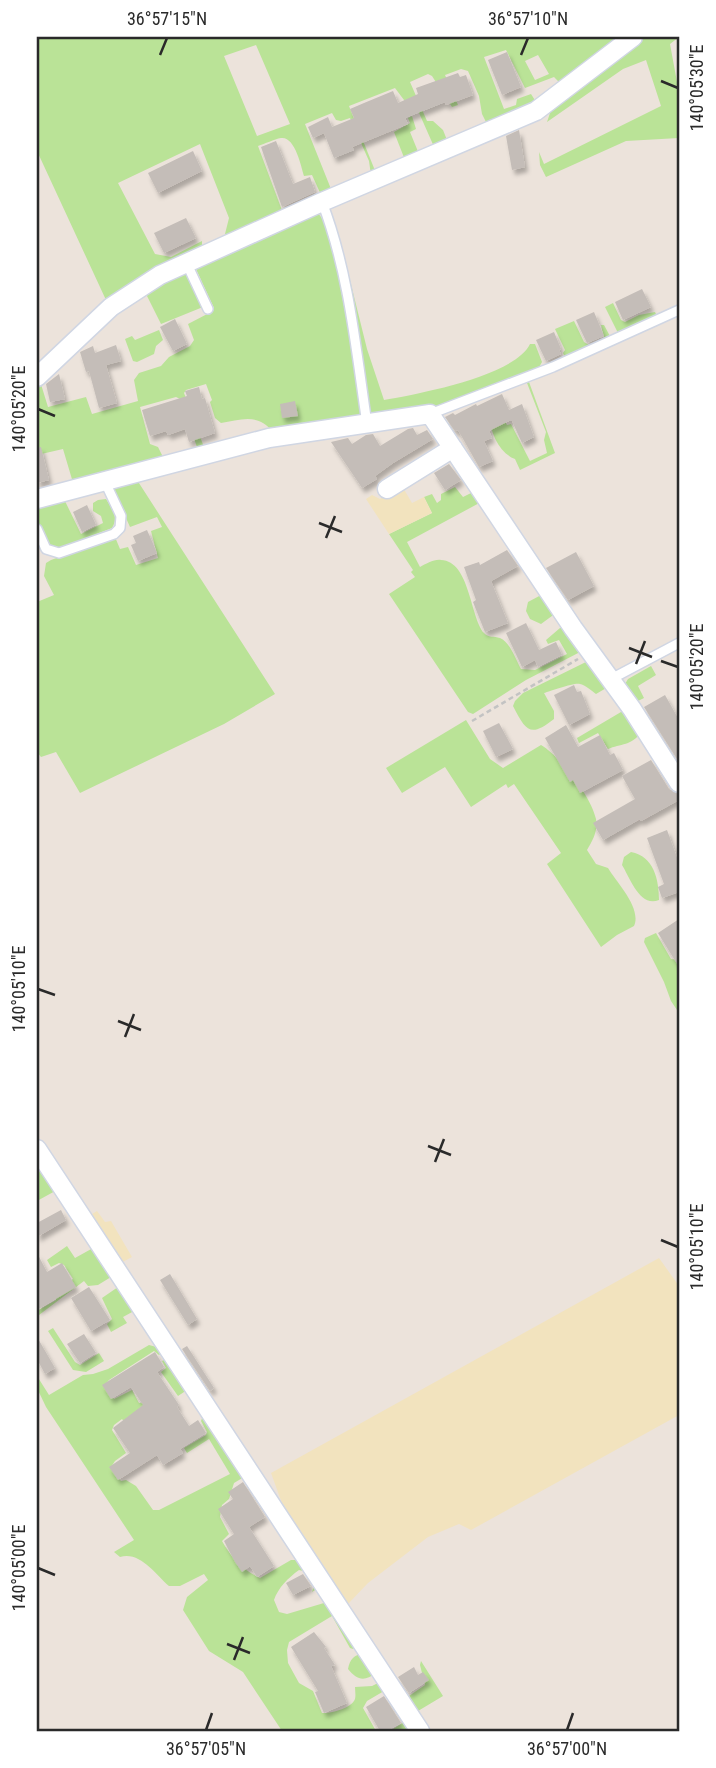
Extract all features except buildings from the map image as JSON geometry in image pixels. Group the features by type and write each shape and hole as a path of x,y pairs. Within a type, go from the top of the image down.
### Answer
{"street":[{"path":"37,377 86,328 135,289 186,262 536,111 633,37"},
{"path":"37,499 269,438 430,414 679,783"},
{"path":"387,489 453,448"},
{"path":"37,1149 421,1731"}],"lane":[{"path":"322,202 336,244 367,424"},
{"path":"186,262 208,309"},
{"path":"430,414 552,367 679,310"},
{"path":"37,529 46,549 59,553 114,534 122,522 105,482"},
{"path":"611,679 679,643"}],"path":[{"path":"472,721 591,652"}],"green space":[{"path":"37,37 679,37 670,44 679,93 679,138 626,141 546,177 540,165 539,152 544,164 661,106 646,60 623,69 547,122 560,83 554,77 525,88 506,50 484,57 504,109 516,105 517,99 531,94 538,105 494,124 486,122 482,114 479,96 468,71 461,69 445,75 458,105 452,107 428,74 410,82 427,121 433,121 443,130 447,140 435,149 416,106 407,104 395,88 349,106 376,173 371,175 369,161 350,118 336,120 332,113 305,124 331,189 335,192 322,197 312,175 304,176 297,152 286,139 281,138 258,146 283,213 233,235 225,234 229,218 200,144 118,183 155,254 171,257 202,241 202,245 106,300 37,151","holes":["256,45 290,124 257,136 224,56","538,55 549,74 535,80 525,61"]},
{"path":"412,116 416,129 410,132 419,154 405,160 394,132 410,123 408,118"},
{"path":"318,213 327,228 332,245 362,415 272,431 267,425 255,420 242,419 221,423 215,418 206,384 184,393 205,450 191,450 197,447 180,399 176,397 140,407 150,444 158,447 163,457 74,486 63,449 37,455 37,384 40,381 48,407 86,397 92,414 138,401 134,380 139,373 161,366 169,357 190,346 194,340 188,324 213,311 196,263"},
{"path":"342,248 367,349 384,400 441,388 486,374 521,355 530,344 535,344 542,362 538,369 430,411 371,414"},
{"path":"185,273 203,307 161,324 143,293 152,283"},
{"path":"613,303 621,320 625,322 639,315 655,312 657,316 618,333 605,307"},
{"path":"574,321 584,342 589,345 604,338 601,325 604,325 611,338 565,357 565,350 555,329"},
{"path":"159,330 163,340 156,346 154,354 137,362 133,361 125,339 132,336 135,340"},
{"path":"529,382 555,453 520,470 515,459 497,442 489,419 499,410 507,425 511,424 530,461 547,453 544,440 546,432 527,383"},
{"path":"137,480 275,694 224,724 80,793 56,752 41,757 37,752 37,602 54,595 44,576 46,563 51,560 115,537 120,549 128,547 136,565 158,558 151,531 162,527 157,517 130,527 113,489 115,486"},
{"path":"455,487 463,497 475,491 483,501 407,542 420,567 441,560 451,563 458,570 464,579 484,633 504,640 521,669 535,670 567,654 559,640 548,644 546,640 560,628 568,628 582,651 526,680 473,714 468,712 389,594 415,577 389,534 432,513 424,497 432,494 437,503 441,500 441,494"},
{"path":"64,499 81,534 103,523 101,516 93,511 93,503 106,499 115,517 112,528 58,549 47,545 37,519 37,505"},
{"path":"543,594 556,613 541,624 530,619 526,611 528,602"},
{"path":"590,660 608,687 596,694 577,684 544,693 554,711 554,719 539,729 525,726 513,706 515,701 523,693"},
{"path":"651,666 656,675 638,686 644,698 634,703 625,684 628,679"},
{"path":"621,712 627,713 640,733 634,740 608,749 598,733 579,743 577,738"},
{"path":"466,720 490,759 503,768 541,745 565,767 588,799 596,819 596,831 587,850 596,864 608,868 632,904 636,919 634,926 601,947 547,864 561,853 514,784 508,788 506,784 471,807 445,767 402,793 386,768"},
{"path":"631,852 645,858 654,870 659,900 646,900 632,884 622,865 624,857"},
{"path":"656,933 671,959 679,960 679,1013 644,942 645,938"},
{"path":"37,1159 57,1190 37,1201"},
{"path":"67,1246 75,1258 93,1248 111,1277 98,1285 88,1286 84,1281 39,1315 37,1320 37,1311 56,1300 55,1293 73,1279 64,1265 59,1263 51,1267 47,1260"},
{"path":"118,1287 134,1311 123,1317 127,1323 111,1332 107,1324 112,1319 102,1298"},
{"path":"53,1328 75,1362 80,1365 99,1353 104,1361 86,1372 73,1370 48,1331"},
{"path":"149,1345 160,1348 163,1352 159,1355 154,1351 105,1385 114,1399 132,1390 139,1403 146,1402 134,1435 122,1419 114,1425 112,1430 126,1453 111,1467 121,1481 126,1480 136,1486 153,1510 159,1510 230,1474 209,1439 187,1453 184,1448 206,1435 201,1421 204,1413 244,1477 234,1483 229,1499 222,1505 220,1517 229,1534 222,1541 225,1547 242,1567 260,1578 291,1560 300,1560 320,1587 312,1592 314,1586 303,1571 299,1570 284,1583 274,1600 279,1612 287,1614 324,1603 329,1604 358,1644 353,1649 350,1648 332,1616 289,1642 288,1663 299,1683 313,1691 322,1713 326,1713 350,1705 355,1698 355,1687 372,1686 382,1681 413,1731 390,1731 404,1722 384,1691 367,1701 363,1708 376,1731 282,1731 243,1672 209,1651 183,1610 187,1597 208,1580 204,1574 180,1586 169,1586 141,1560 120,1557 114,1552 134,1540 46,1407 37,1388 37,1376 49,1395 83,1375 108,1369"},
{"path":"166,1359 187,1390 178,1396 161,1372 166,1368 162,1361"},
{"path":"364,1653 376,1673 368,1678 354,1676 348,1669 353,1658"},
{"path":"421,1661 443,1696 418,1711 409,1696 425,1685"}],"sand":[{"path":"402,486 412,503 424,497 432,513 389,534 366,499 372,495 380,499"},
{"path":"97,1211 105,1222 111,1221 132,1257 117,1265 87,1217"},
{"path":"659,1258 679,1286 679,1415 471,1530 459,1524 428,1537 368,1583 348,1604 283,1506 271,1473"}]}
